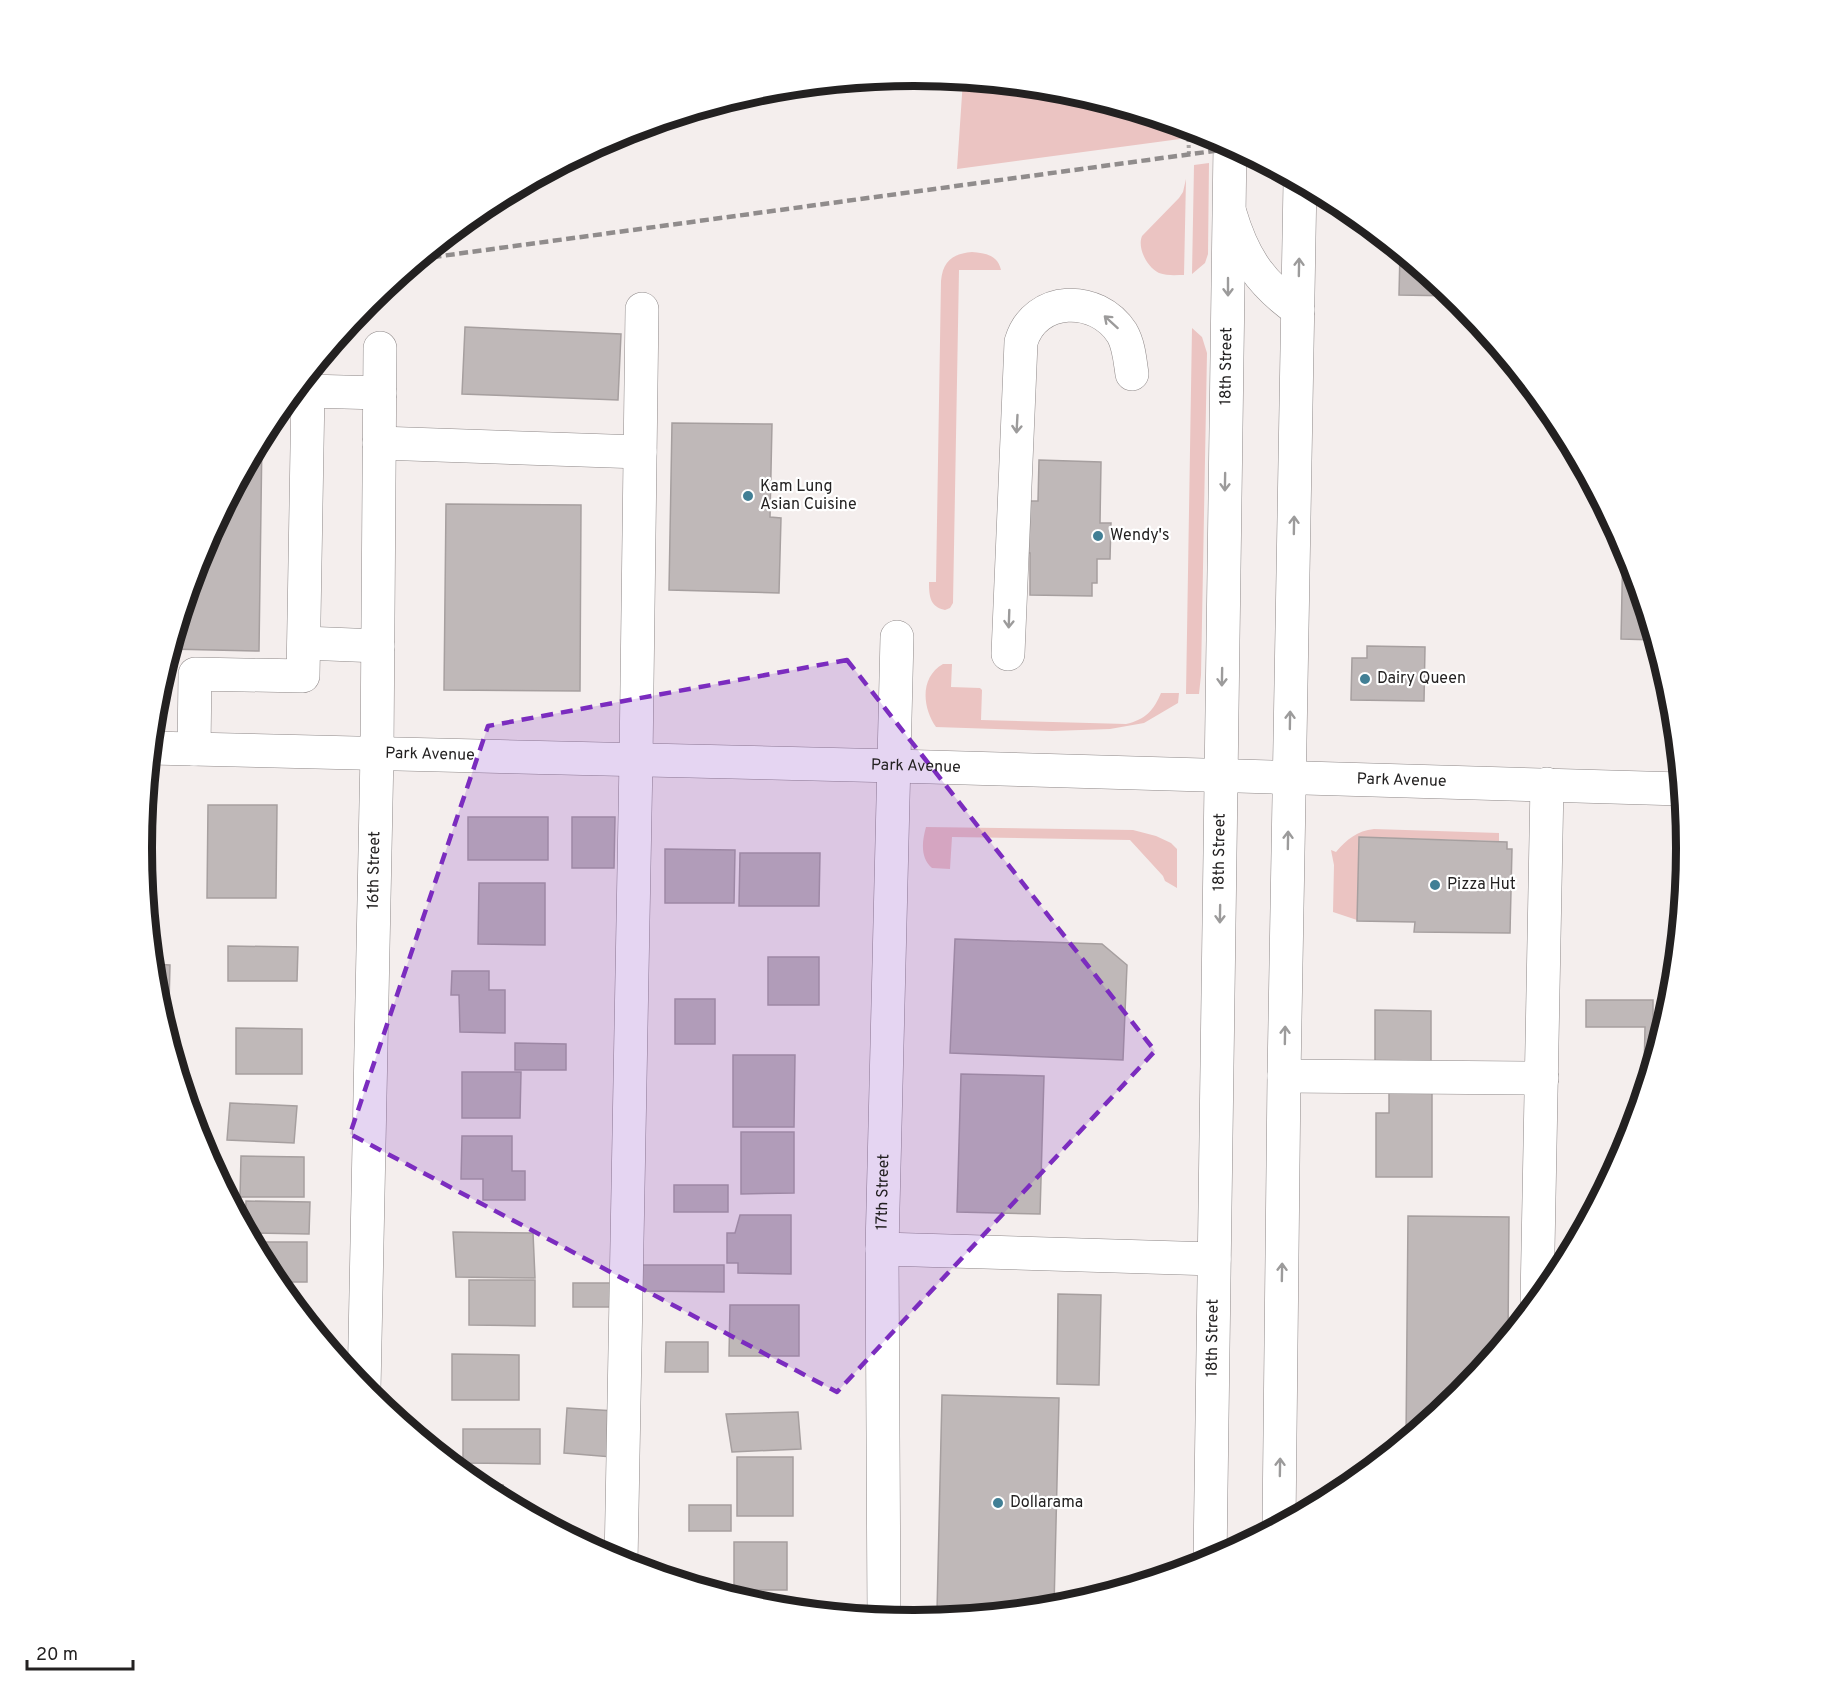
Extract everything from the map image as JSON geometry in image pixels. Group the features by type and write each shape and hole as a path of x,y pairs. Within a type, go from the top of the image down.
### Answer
{"street":[{"name":"18th Street","path":"1210,1550 1230,155"},
{"path":"1279,1517 1284,1076 1300,191"},
{"path":"1229,208 1240,244 1250,262 1269,287 1298,310"},
{"path":"1008,654 1021,342 1024,331 1043,311 1060,306 1083,306 1098,311 1112,321 1123,334 1132,374"},
{"path":"621,1552 642,309"},
{"name":"16th Street","path":"364,1376 377,753 380,348"},
{"path":"194,749 195,674 303,676 308,392 380,393"},
{"path":"380,443 640,452"},
{"name":"17th Street","path":"884,1609 882,1249 897,637"},
{"path":"304,643 378,645"},
{"name":"Park Avenue","path":"158,748 895,766 1674,789"},
{"path":"1537,1287 1547,784"},
{"path":"1284,1076 1542,1078"},
{"path":"882,1249 1214,1259"}],"path":[{"path":"1188,137 1189,155"}],"highlighted area":[{"path":"847,660 1155,1051 837,1392 350,1134 488,726"}],"shaded area":[{"path":"963,87 1063,100 1111,111 1180,134 1180,139 957,169"},
{"path":"1209,163 1208,254 1205,263 1192,274 1194,165"},
{"path":"1186,179 1184,275 1162,274 1155,270 1144,257 1141,246 1142,236 1179,198"},
{"path":"972,252 994,258 1001,270 959,270 953,603 945,610 933,604 929,592 929,582 936,582 941,281 944,268 950,260"},
{"path":"1192,328 1202,337 1207,353 1199,694 1186,694"},
{"path":"943,664 952,664 951,687 982,690 981,720 1126,724 1148,713 1161,693 1179,693 1178,703 1144,723 1110,729 1052,731 936,727 926,702 927,684 930,677"},
{"path":"926,827 1133,830 1156,836 1171,843 1177,849 1177,888 1165,881 1130,840 952,837 950,869 932,868 924,854 923,843"},
{"path":"1374,829 1499,833 1499,841 1359,837 1357,920 1333,912 1334,865 1331,850 1336,852 1353,836"}],"building":[{"path":"1400,261 1439,296 1399,295"},
{"path":"465,327 621,334 618,400 462,394"},
{"path":"672,423 772,424 770,517 781,518 779,593 669,590"},
{"path":"262,454 259,651 178,649 210,556 230,511"},
{"path":"1039,460 1101,462 1100,523 1111,523 1110,559 1097,559 1097,583 1092,583 1092,596 1030,595 1030,553 1025,553 1026,501 1038,501"},
{"path":"446,504 581,505 580,691 444,690"},
{"path":"1622,568 1647,640 1621,639"},
{"path":"1367,646 1425,647 1424,701 1351,700 1352,658 1367,658"},
{"path":"208,805 277,805 276,898 207,898"},
{"path":"468,817 548,817 548,860 468,860"},
{"path":"572,817 615,817 614,868 572,868"},
{"name":"Pizza Hut","path":"1359,837 1507,842 1507,849 1512,849 1510,933 1414,932 1415,922 1357,921"},
{"path":"665,849 735,850 734,903 665,903"},
{"path":"740,853 820,853 819,906 739,906"},
{"path":"479,883 545,883 545,945 478,944"},
{"path":"955,939 1102,944 1127,965 1123,1060 950,1053"},
{"path":"228,946 298,947 297,981 228,981"},
{"path":"768,957 819,957 819,1005 768,1005"},
{"path":"161,964 170,965 169,1004 166,997"},
{"path":"452,971 489,971 489,990 505,990 505,1033 460,1032 459,995 451,995"},
{"path":"675,999 715,999 715,1044 675,1044"},
{"path":"1586,1000 1653,1000 1654,1032 1644,1067 1645,1027 1586,1027"},
{"path":"1375,1010 1431,1011 1431,1064 1375,1064"},
{"path":"236,1028 302,1029 302,1074 236,1074"},
{"path":"515,1043 566,1044 566,1070 515,1070"},
{"path":"733,1055 795,1055 794,1127 733,1127"},
{"path":"462,1072 521,1072 520,1118 462,1118"},
{"path":"961,1074 1044,1076 1040,1214 957,1212"},
{"path":"1389,1092 1432,1092 1432,1177 1376,1177 1376,1113 1389,1113"},
{"path":"230,1103 297,1106 294,1143 227,1140"},
{"path":"741,1132 794,1132 794,1193 741,1194"},
{"path":"462,1136 512,1136 512,1171 525,1171 525,1200 483,1200 483,1179 461,1179"},
{"path":"241,1156 304,1157 304,1197 240,1197"},
{"path":"674,1185 728,1185 728,1212 674,1212"},
{"path":"246,1201 310,1202 309,1234 257,1233 246,1214"},
{"path":"740,1215 791,1215 791,1274 738,1273 738,1263 727,1263 727,1233 735,1233"},
{"path":"1408,1216 1509,1217 1508,1325 1453,1387 1406,1430"},
{"path":"453,1232 533,1233 535,1278 456,1277"},
{"path":"262,1242 307,1242 307,1282 287,1282"},
{"path":"642,1265 724,1265 724,1292 642,1291"},
{"path":"469,1280 535,1280 535,1326 469,1325"},
{"path":"573,1283 615,1283 615,1307 573,1307"},
{"path":"1058,1294 1101,1295 1099,1385 1057,1384"},
{"path":"730,1305 799,1305 799,1356 729,1356"},
{"path":"666,1342 708,1342 708,1372 665,1372"},
{"path":"452,1354 519,1355 519,1400 452,1400"},
{"name":"Dollarama","path":"942,1395 1059,1398 1054,1597 1014,1604 937,1610"},
{"path":"567,1408 615,1411 612,1457 564,1453"},
{"path":"798,1412 801,1449 732,1452 726,1414"},
{"path":"463,1429 540,1429 540,1464 463,1462"},
{"path":"737,1457 793,1457 793,1516 737,1516"},
{"path":"689,1505 731,1505 731,1531 689,1531"},
{"path":"734,1542 787,1542 787,1590 734,1589"}],"railway":[{"path":"433,257 1220,150"}],"place":[{"name":"Kam Lung Asian Cuisine","path":"748,496"},
{"name":"Wendy's","path":"1098,536"},
{"name":"Dairy Queen","path":"1365,679"},
{"name":"Pizza Hut","path":"1435,885"},
{"name":"Dollarama","path":"998,1503"}]}
